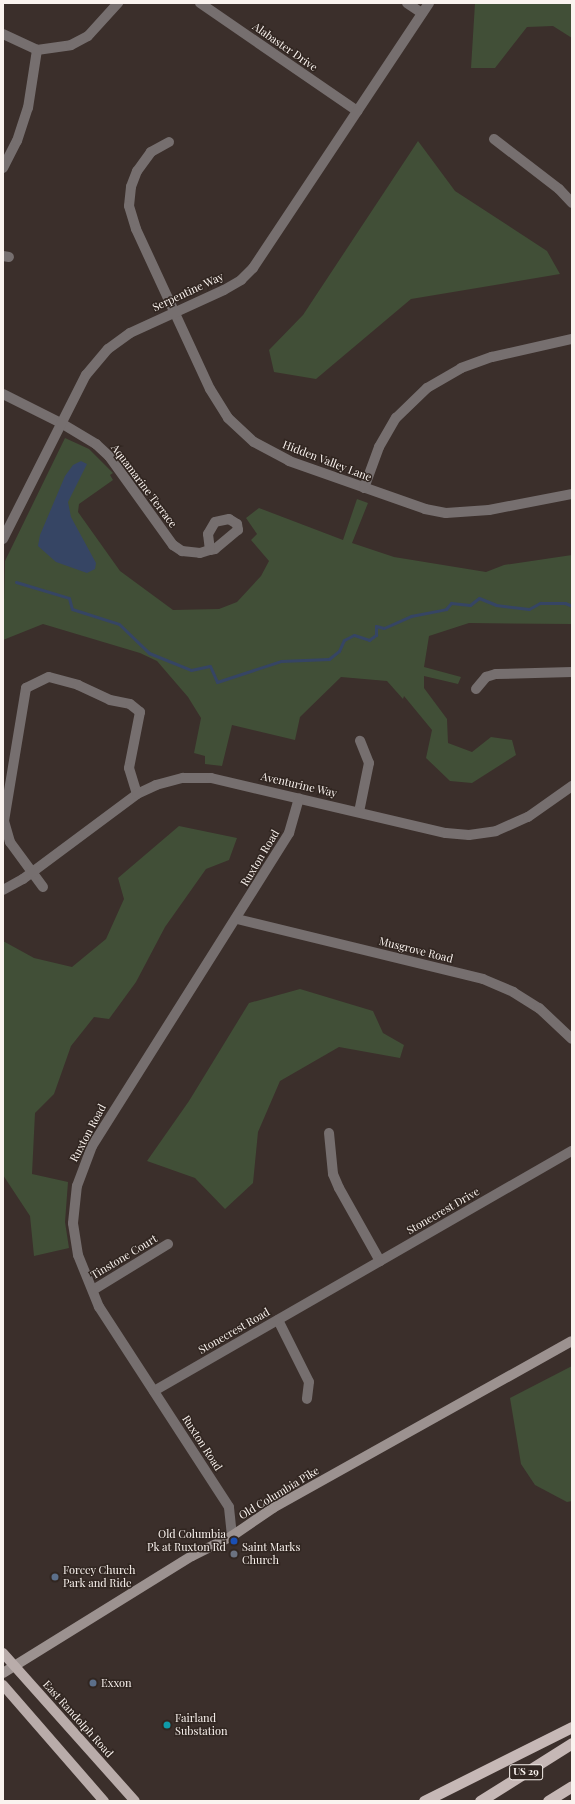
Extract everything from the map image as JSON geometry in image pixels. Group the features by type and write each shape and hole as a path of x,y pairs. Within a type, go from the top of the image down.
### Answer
{"highway":[{"path":"424,1801 572,1728"},
{"name":"US 29","path":"480,1801 572,1743"},
{"path":"548,1801 572,1786"}],"main road":[{"name":"Old Columbia Pike","path":"3,1673 192,1556 232,1536 274,1508 572,1341"},
{"name":"East Randolph Road","path":"3,1653 135,1801"},
{"path":"3,1685 104,1801"}],"street":[{"path":"3,34 37,50 72,46 88,36 118,3"},
{"name":"Alabaster Drive","path":"200,3 357,111"},
{"path":"407,3 422,13"},
{"name":"Serpentine Way","path":"3,539 86,375 108,349 130,332 224,290 241,280 253,268 429,3"},
{"path":"3,168 17,141 28,108 37,50"},
{"path":"494,139 559,189 572,203"},
{"name":"Hidden Valley Lane","path":"169,142 151,152 137,171 131,187 129,206 136,229 210,389 228,418 241,431 254,442 289,461 364,488 446,513 489,510 572,494"},
{"path":"364,488 379,447 396,418 428,388 461,368 492,357 572,338"},
{"name":"Aquamarine Terrace","path":"3,394 61,423 96,444 109,456 173,545 182,551 200,553 210,550"},
{"path":"476,689 486,677 496,674 572,672"},
{"path":"43,887 33,871 10,842 4,821 14,771 20,713 26,688 49,678 78,685 110,700 130,704 140,712 130,768 137,794"},
{"path":"359,812 369,763 360,741"},
{"name":"Aventurine Way","path":"3,890 33,871 137,794 156,785 183,778 211,778 446,833 469,835 496,831 528,817 572,786"},
{"name":"Ruxton Road","path":"232,1536 229,1507 99,1307 78,1255 73,1224 77,1186 82,1169 92,1146 118,1103 237,919 289,833 299,798"},
{"name":"Musgrove Road","path":"237,919 483,979 513,992 539,1008 572,1040"},
{"path":"329,1133 333,1174 338,1188 380,1261"},
{"name":"Stonecrest Drive","path":"327,1293 572,1151"},
{"name":"Tinstone Court","path":"93,1290 168,1244"},
{"name":"Stonecrest Road","path":"154,1391 327,1293"},
{"path":"278,1320 309,1382 307,1399"}],"green space":[{"path":"475,3 572,3 572,38 553,26 527,27 495,68 471,68"},
{"path":"418,141 455,191 547,251 560,274 411,299 316,379 274,372 269,350 303,315"},
{"path":"65,438 89,449 113,473 110,475 113,480 79,504 78,512 120,571 173,610 219,609 237,602 261,576 269,561 251,540 257,534 246,518 259,508 343,540 357,499 368,503 352,543 394,557 486,572 504,565 572,555 572,624 469,623 429,636 424,667 461,677 458,684 424,676 424,688 447,719 448,743 472,752 491,737 512,740 516,755 472,783 450,781 426,758 432,730 404,696 403,699 387,681 341,677 300,717 295,740 232,725 222,766 205,764 205,756 194,753 201,718 188,697 157,661 140,653 43,624 3,640 5,561"},
{"path":"179,826 237,838 229,860 206,869 165,927 136,982 109,1019 94,1017 71,1046 54,1094 35,1113 32,1174 68,1182 65,1222 69,1248 34,1256 30,1216 3,1175 3,941 34,958 72,967 106,939 124,899 118,878"},
{"path":"300,989 373,1011 383,1033 404,1045 400,1058 339,1047 280,1081 258,1132 253,1183 225,1209 195,1178 147,1161 189,1101 249,1003"},
{"path":"572,1366 572,1501 567,1502 535,1485 521,1464 510,1398"}],"water":[{"path":"81,461 87,464 68,502 71,517 96,563 95,569 87,573 56,562 38,546 40,535 65,476 73,465"}],"waterway":[{"path":"16,582 69,598 72,609 119,624 149,653 191,670 210,666 217,682 281,661 329,659 339,651 344,640 354,635 369,640 376,635 376,626 384,628 411,616 446,609 451,603 470,605 479,598 496,605 529,609 540,603 565,603 572,606"}],"place":[{"name":"Old Columbia Pk at Ruxton Rd","path":"234,1541"},
{"name":"Saint Marks Church","path":"234,1554"},
{"name":"Forcey Church Park and Ride","path":"55,1577"},
{"name":"Exxon","path":"93,1683"},
{"name":"Fairland Substation","path":"167,1725"}]}
